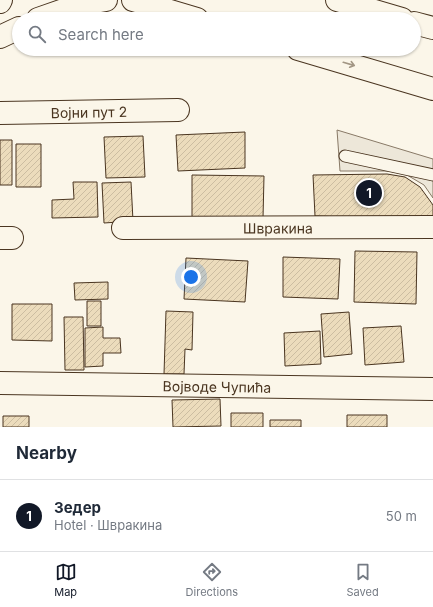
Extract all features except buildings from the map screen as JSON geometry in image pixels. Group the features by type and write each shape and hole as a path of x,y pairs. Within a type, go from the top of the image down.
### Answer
{"street":[{"path":"58,12 78,5 106,0"},
{"path":"133,0 173,12"},
{"path":"337,0 378,12"},
{"path":"421,25 433,28"},
{"path":"0,36 12,31"},
{"path":"322,56 433,89"},
{"name":"Војни пут 2","path":"0,113 178,110"},
{"name":"Швракина","path":"123,228 433,227"},
{"name":"Војводе Чупића","path":"0,383 433,389"}],"lane":[{"path":"344,156 433,176"}],"shaded area":[{"path":"337,130 433,159 433,198 424,185 407,175 389,171 340,171"}],"place":[{"name":"Зедер","path":"369,193"}]}
